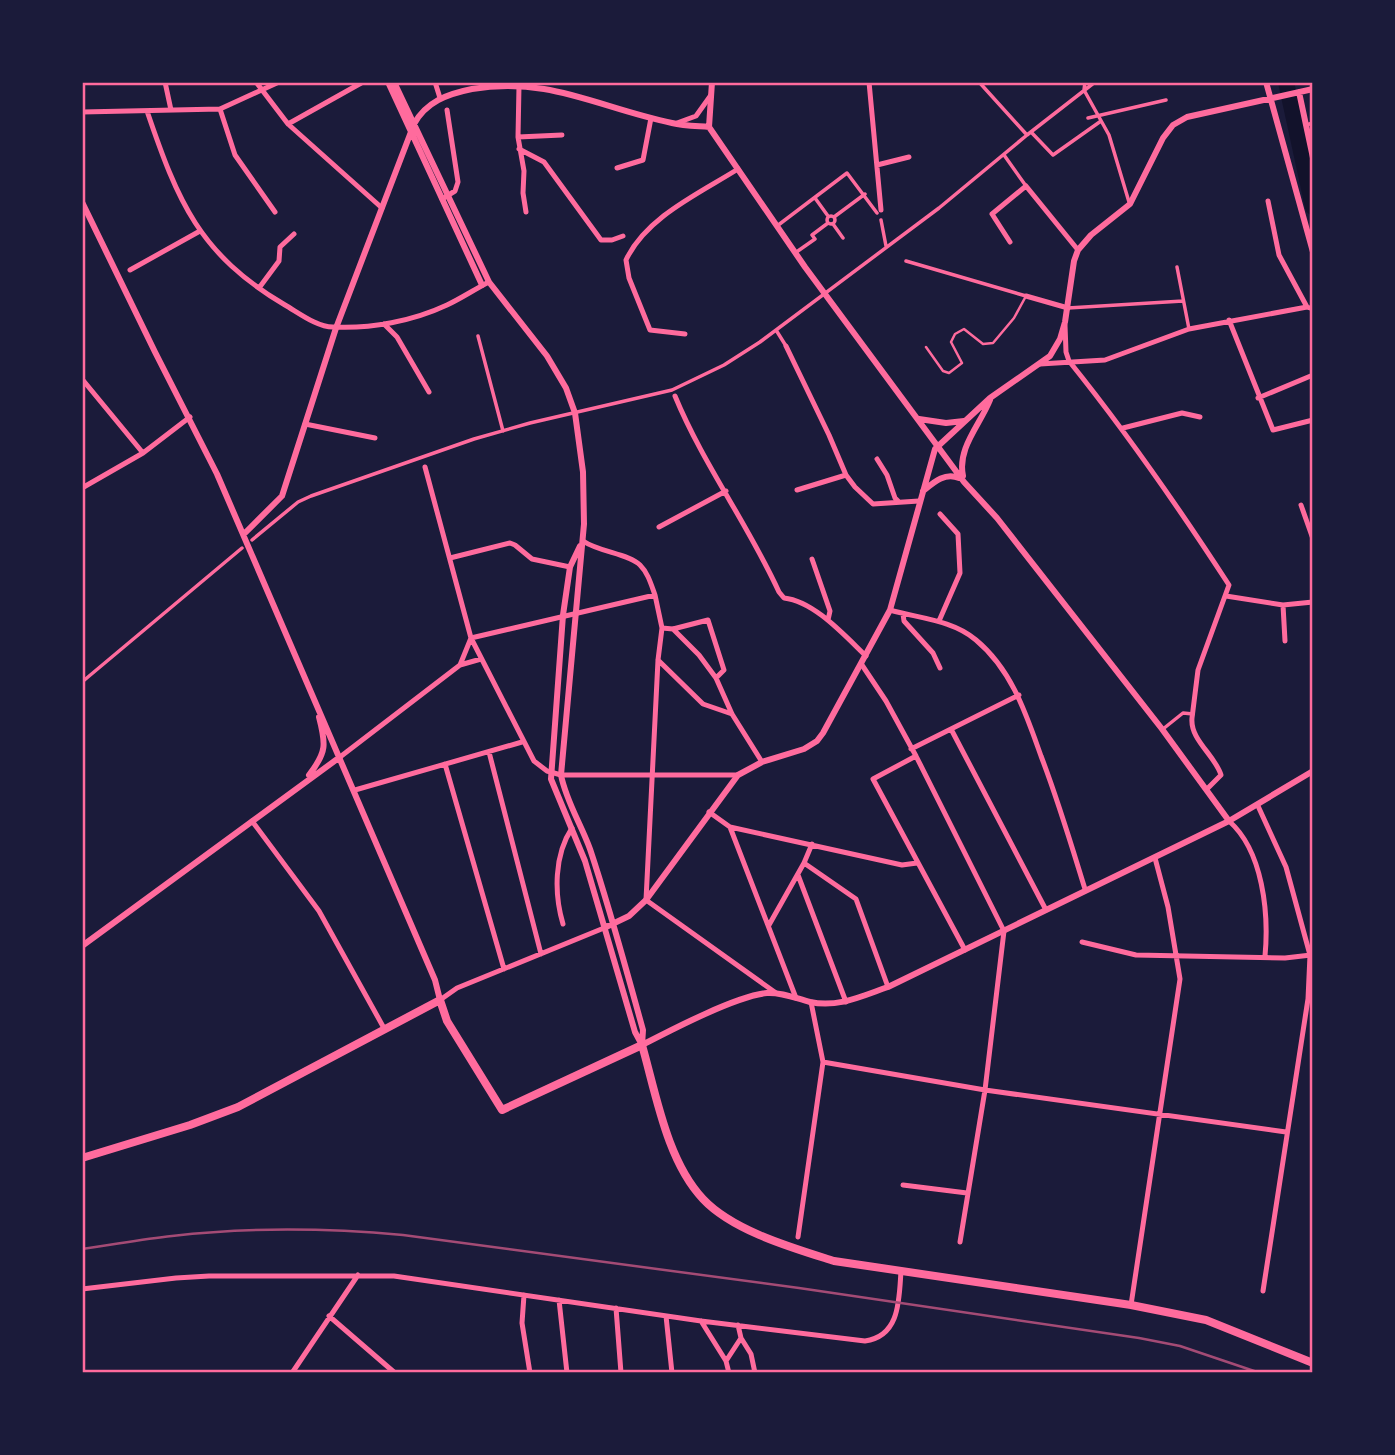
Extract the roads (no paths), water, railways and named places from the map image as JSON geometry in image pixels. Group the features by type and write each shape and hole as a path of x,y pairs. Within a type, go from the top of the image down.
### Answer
{"main road":[{"path":"82,1158 190,1125 238,1107 440,1000 447,1021 502,1110 642,1045 672,1148 688,1179 704,1200 747,1228 795,1249 834,1261 1131,1305 1206,1320 1313,1363"}],"street":[{"path":"165,82 171,110"},
{"path":"256,82 288,124 383,208"},
{"path":"82,112 220,108 279,82"},
{"path":"288,124 363,82"},
{"path":"388,82 486,283 547,356 566,388 575,413 583,472 583,541 561,775 586,838 614,925 643,1030 642,1045"},
{"path":"394,82 445,197"},
{"path":"435,82 440,98"},
{"path":"712,82 709,127 795,253 964,482 997,518 1162,729 1229,821 1239,830 1250,852 1263,892 1268,925 1265,956"},
{"path":"869,82 879,211"},
{"path":"979,82 1053,155 1101,121"},
{"path":"1085,82 1084,90 1109,135 1130,204"},
{"path":"252,540 298,502 311,496 422,456 503,431 678,388 739,357 886,247 1095,82"},
{"path":"1266,82 1313,252"},
{"path":"519,86 517,137 524,171 526,212"},
{"path":"244,534 282,496 336,327 414,124 426,107 440,98 480,88 519,86 564,92 674,124 709,127"},
{"path":"82,202 190,417 244,534 435,980 440,1000 457,988 614,925 629,916 646,900 738,775 762,762 817,741 829,725 890,610 937,445 990,398 1050,356 1060,339 1069,308 1069,289 1078,250 1091,235 1130,204 1163,138 1181,119 1313,89"},
{"path":"1297,92 1309,124 1313,158"},
{"path":"674,124 696,116 712,93"},
{"path":"1088,118 1166,100"},
{"path":"220,108 235,155 275,212"},
{"path":"445,197 456,189 458,182 447,110"},
{"path":"147,111 170,178 200,231 235,271 310,319 324,326 336,327 384,324 430,313 486,283"},
{"path":"617,168 643,160 651,118"},
{"path":"517,137 562,135"},
{"path":"519,149 544,162 601,240 608,241 623,236"},
{"path":"1004,155 1078,250"},
{"path":"877,165 909,157"},
{"path":"685,334 650,330 629,278 626,260 655,223 738,169"},
{"path":"777,226 847,173 879,211"},
{"path":"1010,242 992,214 1026,186"},
{"path":"795,253 815,239 812,235 865,194"},
{"path":"815,198 843,238"},
{"path":"1040,363 1105,359 1189,329 1310,308 1279,255 1268,201"},
{"path":"828,217 834,217"},
{"path":"881,220 886,247"},
{"path":"130,270 200,231"},
{"path":"259,288 278,261 280,247 294,234"},
{"path":"906,261 1069,308 1183,301"},
{"path":"1178,267 1189,329"},
{"path":"1229,320 1273,430 1313,420"},
{"path":"1065,322 1069,361 1123,428 1229,585 1198,670 1193,714 1192,724 1198,738 1222,775 1207,789"},
{"path":"384,324 401,343 429,392"},
{"path":"776,330 846,475 872,503 919,501"},
{"path":"478,336 503,431"},
{"path":"1258,397 1313,375"},
{"path":"82,379 143,453"},
{"path":"675,396 694,439 726,491 779,592 784,598 791,598 828,620 866,657"},
{"path":"964,482 961,462 963,452 990,398"},
{"path":"1123,428 1182,413 1200,417"},
{"path":"82,488 143,453 190,417"},
{"path":"918,418 946,423 966,420"},
{"path":"305,425 375,438"},
{"path":"422,456 471,638 534,761 551,773 561,775 738,775"},
{"path":"877,459 899,502"},
{"path":"797,490 846,475"},
{"path":"922,492 946,476 954,476 964,482"},
{"path":"659,527 726,491"},
{"path":"1301,505 1313,538"},
{"path":"939,621 960,573 958,534 940,514"},
{"path":"583,541 570,567 563,615 551,773 554,788 585,861 635,1032 642,1045"},
{"path":"583,541 639,564 647,574 655,595 663,628 658,660 646,900"},
{"path":"450,558 510,543 532,559 570,567"},
{"path":"82,682 242,548"},
{"path":"812,559 830,611 828,620"},
{"path":"471,638 655,595"},
{"path":"1226,596 1283,605 1313,602"},
{"path":"1283,605 1285,641"},
{"path":"890,610 939,621 975,639 1001,668 1019,695 1054,790 1085,889"},
{"path":"903,614 904,621 933,653 940,668"},
{"path":"663,628 673,629 708,620 724,670 716,678"},
{"path":"673,629 699,655 716,678 732,715 762,762"},
{"path":"460,665 471,638"},
{"path":"82,946 340,757 460,665 481,659"},
{"path":"658,660 703,704 732,715"},
{"path":"862,665 886,701 916,756 1004,931 985,1090 960,1242"},
{"path":"911,749 1019,695"},
{"path":"303,783 319,763 324,750 316,702"},
{"path":"1162,729 1183,713 1193,714"},
{"path":"951,729 1046,910"},
{"path":"355,790 522,742"},
{"path":"489,752 541,954"},
{"path":"916,756 873,779 965,950"},
{"path":"445,764 504,969"},
{"path":"646,900 776,993 811,1002 846,1002 888,987 1085,889 1155,858 1258,806 1313,771"},
{"path":"1258,806 1286,867 1311,955 1311,999 1286,1132 1263,1292"},
{"path":"709,812 730,827 902,865 917,863"},
{"path":"252,821 319,911 385,1030"},
{"path":"730,827 796,998"},
{"path":"563,924 557,888 562,847 572,828"},
{"path":"769,925 798,875 812,844"},
{"path":"1131,1305 1180,979 1168,907 1155,858"},
{"path":"804,863 856,899 888,987"},
{"path":"798,875 846,1002"},
{"path":"1082,942 1136,955 1285,958 1311,955"},
{"path":"642,1045 750,997 776,993"},
{"path":"798,1237 823,1062 811,1002"},
{"path":"823,1062 985,1090 1286,1132"},
{"path":"903,1185 968,1193"},
{"path":"82,1289 176,1278 394,1276 701,1321 865,1341 877,1339 887,1331 894,1320 901,1271"},
{"path":"296,1371 358,1275"},
{"path":"524,1295 522,1323 530,1373"},
{"path":"559,1300 567,1373"},
{"path":"615,1308 621,1373"},
{"path":"666,1316 672,1373"},
{"path":"329,1317 395,1373"},
{"path":"701,1321 726,1361 729,1373"},
{"path":"738,1325 741,1338 751,1354 755,1373"},
{"path":"726,1361 741,1338"}],"lane":[{"path":"926,347 943,370 949,373 962,363 951,342 955,334 964,329 983,344 993,343 1014,318 1027,296"}],"waterway":[{"path":"1286,82 1313,207"}],"railway":[{"path":"82,1249 161,1237 230,1231 316,1230 403,1235 799,1288 1139,1338 1180,1346 1260,1373"}]}
